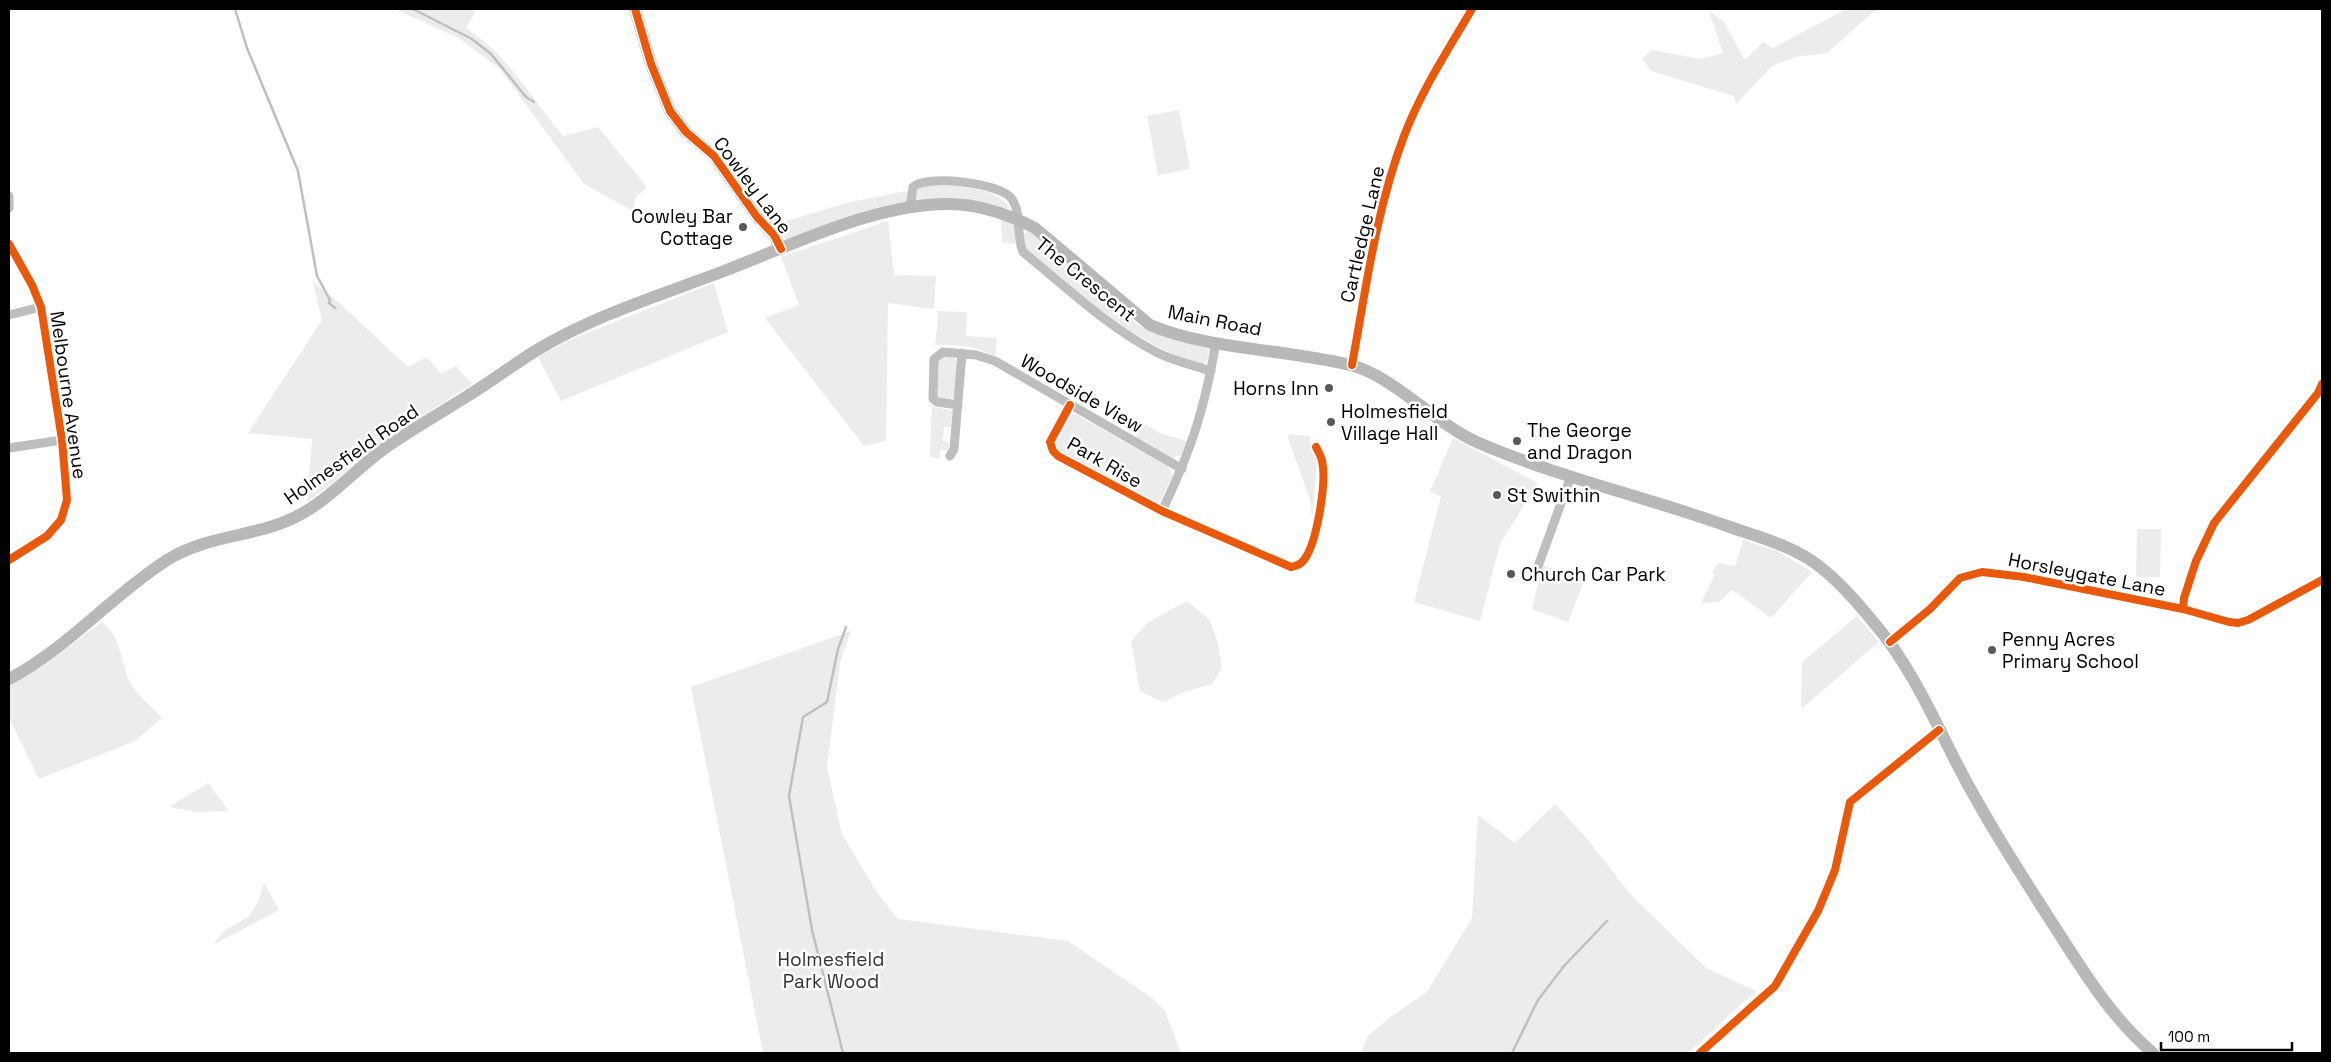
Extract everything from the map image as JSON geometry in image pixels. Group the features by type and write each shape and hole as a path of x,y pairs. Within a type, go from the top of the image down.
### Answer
{"main road":[{"name":"Cowley Lane","path":"635,9 651,64 670,112 686,132 714,156 757,217 774,235 781,249"},
{"name":"Main Road","path":"781,249 868,218 910,207 953,204 985,209 1018,219 1051,239 1150,325 1170,332 1216,342 1352,365 1381,379 1470,439 1571,476 1711,520 1794,551 1824,571 1890,642 1906,668 1986,818 2080,965 2119,1021 2154,1053"},
{"name":"Holmesfield Road","path":"9,679 45,658 134,583 180,552 202,543 276,526 303,513 385,448 567,333 584,324 781,249"}],"street":[{"name":"Cartledge Lane","path":"1352,365 1380,213 1390,176 1422,96 1472,9"},
{"path":"910,207 912,187 916,182 922,180 954,182 989,187 1006,193 1014,202 1018,219"},
{"path":"9,196 9,208"},
{"name":"The Crescent","path":"1018,219 1024,252 1106,320 1158,353 1211,371"},
{"name":"Melbourne Avenue","path":"9,244 32,285 41,307 62,440 67,492 64,514 47,536 9,560"},
{"path":"9,316 41,307"},
{"path":"1162,511 1182,469 1202,412 1216,342"},
{"name":"Woodside View","path":"958,405 937,402 933,398 932,367 938,354 943,352 962,353 995,361 1182,469"},
{"path":"950,456 954,449 962,353"},
{"name":"Park Rise","path":"1070,405 1050,442 1053,451 1058,456 1162,511 1291,567 1297,566 1307,555 1318,513 1323,469 1316,447"},
{"path":"9,448 62,440"},
{"path":"1536,572 1571,476"},
{"name":"Horsleygate Lane","path":"1890,642 1930,609 1951,585 1970,573 1994,573 2024,577 2183,609 2238,623 2248,620 2322,580"}],"green space":[{"path":"394,9 477,9 466,28 495,51 507,64 563,136 598,127 647,187 636,197 633,211 584,184 500,69 457,37"},
{"path":"1846,9 1881,9 1872,13 1827,53 1795,57 1772,66 1736,104 1734,96 1651,71 1642,59 1651,50 1701,59 1723,53 1709,11 1724,22 1745,60 1763,42 1773,48"},
{"path":"1179,110 1190,169 1158,175 1147,116"},
{"path":"922,185 958,186 984,191 1005,202 1011,210 990,204 937,201 788,241 770,226 846,203 916,189"},
{"path":"1001,219 1014,222 1017,232 1015,244 1002,242"},
{"path":"888,221 894,275 936,276 934,309 888,303 886,441 864,446 765,318 799,305 781,257"},
{"path":"1029,230 1078,269 1137,324 1152,332 1210,345 1207,361 1202,365 1177,356 1153,344 1109,317 1027,251 1023,235"},
{"path":"313,282 336,300 408,367 427,357 441,374 456,366 472,384 356,459 336,481 307,502 312,439 248,433 322,320"},
{"path":"714,283 728,332 561,401 538,357 569,340"},
{"path":"937,311 967,312 966,336 997,338 995,357 981,350 966,346 935,345"},
{"path":"943,356 954,357 957,361 955,396 947,401 937,397 937,363"},
{"path":"932,406 953,411 951,427 944,427 943,441 949,442 949,450 940,450 940,459 930,456"},
{"path":"1071,414 1077,415 1167,465 1173,476 1161,500 1151,503 1061,455 1056,444 1063,424"},
{"path":"1145,424 1160,433 1189,442 1182,455 1172,458 1134,439"},
{"path":"1289,434 1310,436 1311,447 1317,460 1312,520 1310,499 1288,439"},
{"path":"1453,438 1538,483 1500,544 1480,621 1414,602 1441,496 1430,492"},
{"path":"2137,529 2161,529 2160,577 2136,577"},
{"path":"1743,540 1777,551 1812,572 1771,618 1732,590 1719,602 1701,603 1715,575 1712,572 1718,563 1735,566"},
{"path":"1542,565 1585,579 1568,622 1532,609"},
{"path":"1187,601 1209,619 1218,643 1222,668 1212,684 1184,692 1163,702 1140,691 1131,642 1147,623"},
{"path":"1857,616 1879,642 1801,709 1802,662"},
{"path":"102,622 109,628 117,642 132,685 139,695 162,718 135,741 39,779 9,718 9,684 40,668"},
{"name":"Holmesfield Park Wood","path":"851,631 840,663 827,767 842,834 876,891 898,919 1068,941 1152,998 1165,1011 1181,1053 763,1053 691,687"},
{"path":"208,783 229,811 196,812 169,807"},
{"path":"1555,804 1589,841 1630,894 1706,968 1756,991 1688,1053 1361,1053 1367,1037 1389,1018 1427,992 1472,918 1478,815 1515,843"},
{"path":"264,883 279,910 213,945 224,931 249,916 257,904"}],"waterway":[{"path":"235,9 247,48 298,171 317,276 330,300 329,303 335,308"},
{"path":"413,9 472,39 491,54 526,97 534,102"},
{"path":"843,1053 812,930 789,796 803,717 827,702 838,649 846,627"},
{"path":"1512,1053 1538,1000 1564,966 1607,921"}],"cycle path":[{"path":"635,9 651,64 670,111 686,132 714,156 757,217 774,235 781,249"},
{"path":"1352,365 1373,249 1394,164 1418,103 1472,9"},
{"path":"9,244 32,285 41,307 62,440 67,500 61,520 47,536 9,560"},
{"path":"2183,609 2184,598 2196,561 2214,523 2318,393 2322,384"},
{"path":"1070,405 1050,442 1053,451 1058,456 1162,511 1291,567 1302,563 1309,552 1320,512 1323,470 1322,459 1316,447"},
{"path":"1890,642 1930,609 1960,578 1982,572 2024,577 2183,609 2238,623 2248,620 2322,580"},
{"path":"1700,1053 1775,986 1818,911 1835,870 1850,802 1939,730"}],"place":[{"name":"Cowley Bar Cottage","path":"743,227"},
{"name":"Horns Inn","path":"1329,388"},
{"name":"Holmesfield Village Hall","path":"1331,422"},
{"name":"The George and Dragon","path":"1517,441"},
{"name":"St Swithin","path":"1497,495"},
{"name":"Church Car Park","path":"1511,574"},
{"name":"Penny Acres Primary School","path":"1992,650"}]}
